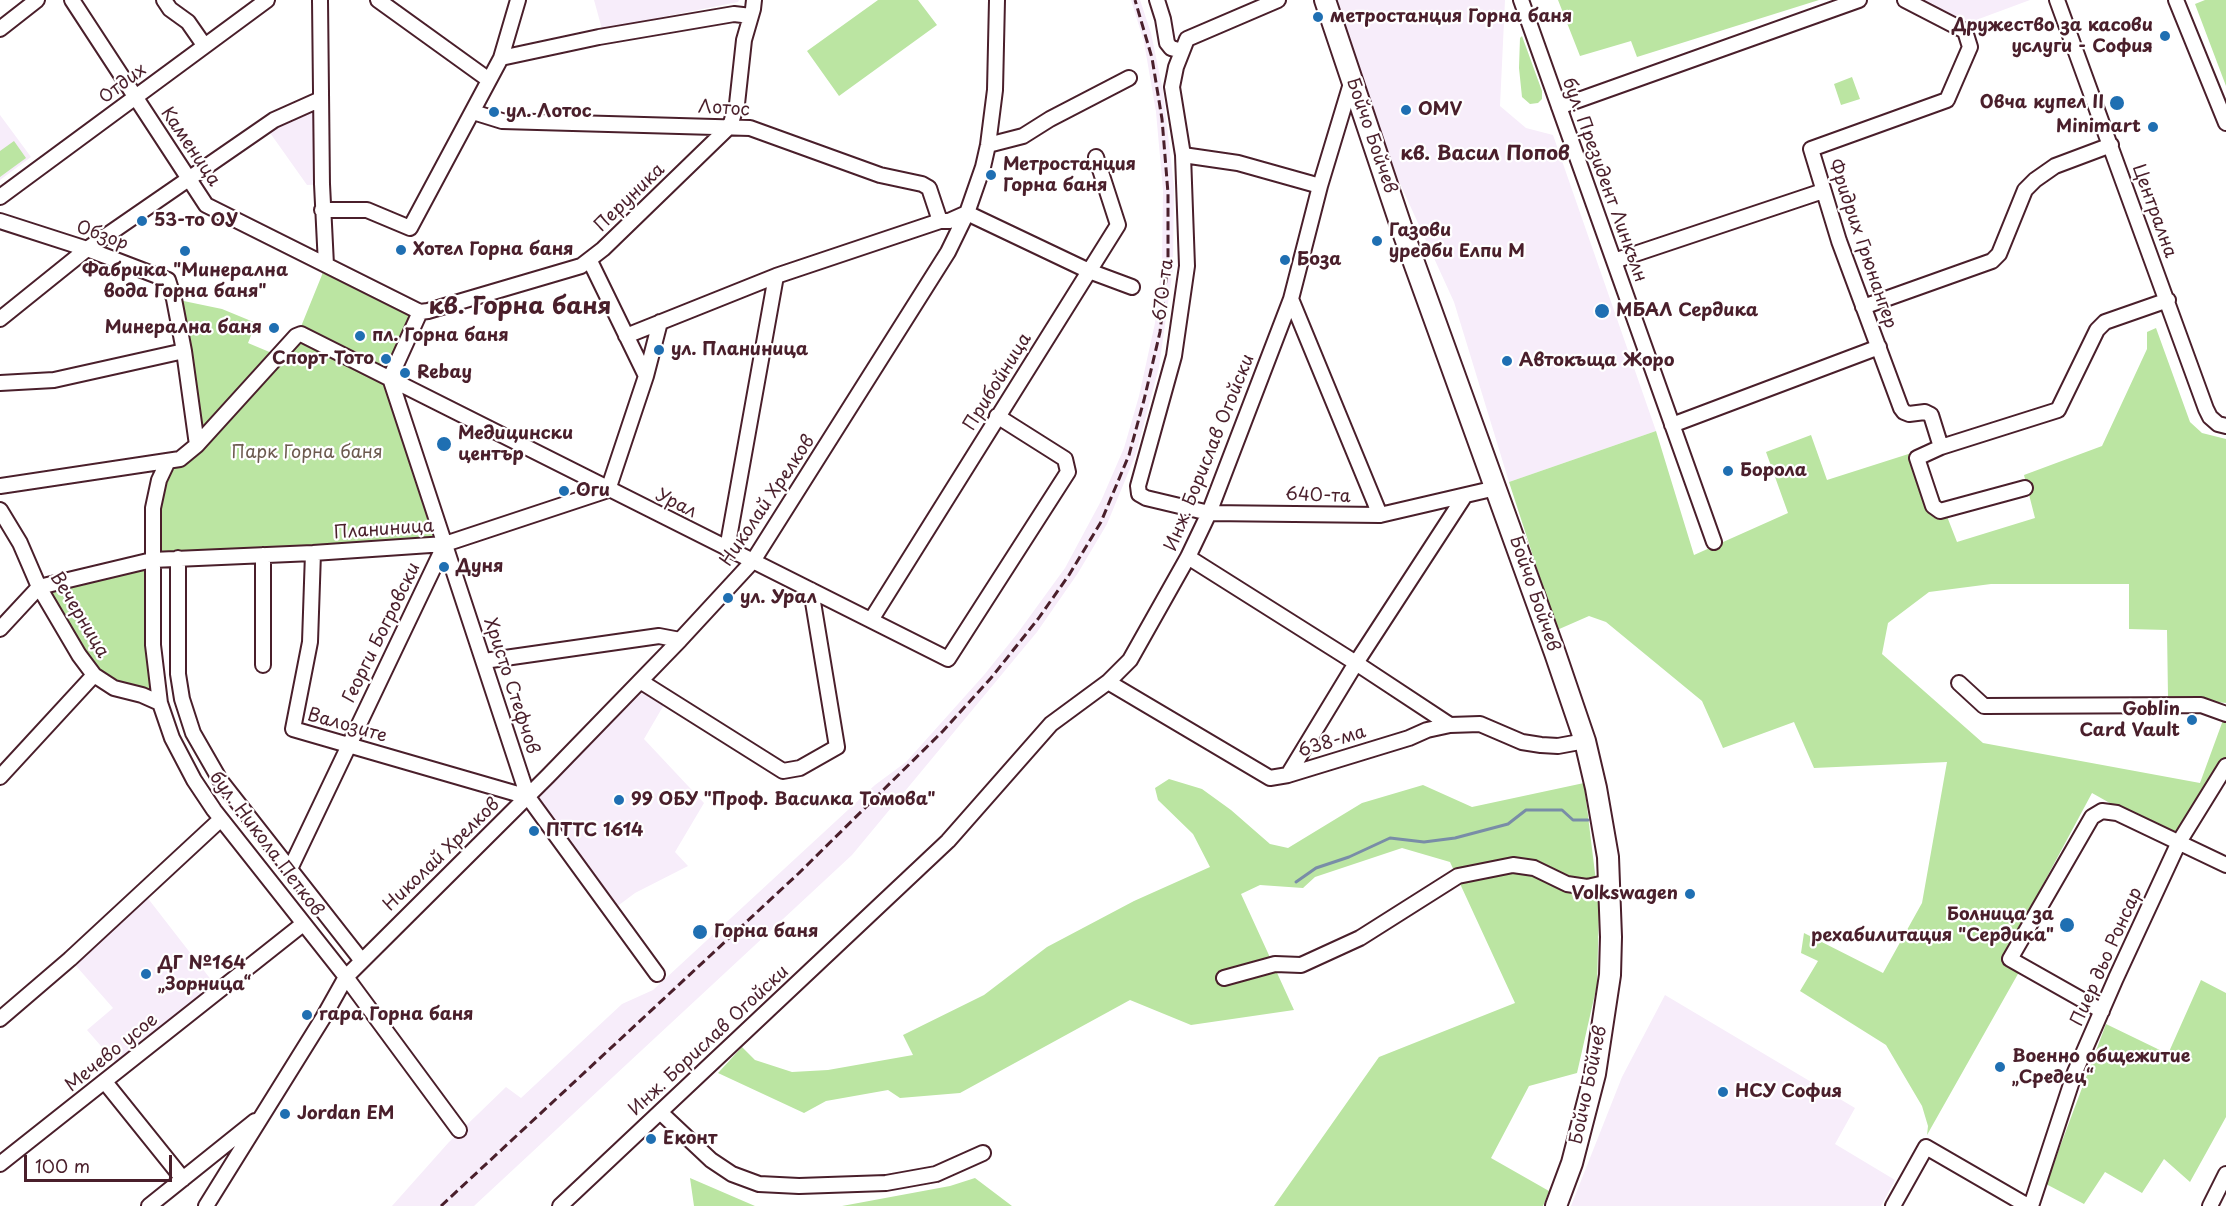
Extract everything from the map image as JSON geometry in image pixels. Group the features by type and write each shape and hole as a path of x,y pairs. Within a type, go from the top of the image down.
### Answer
{"highway":[{"name":"Бойчо Бойчев","path":"1325,0 1404,236 1585,741 1608,856 1610,975 1595,1074 1572,1163 1556,1206"}],"street":[{"path":"0,29 37,0"},
{"name":"Каменица","path":"72,0 207,205 420,312"},
{"path":"164,0 170,9 188,22 204,45"},
{"name":"Отдих","path":"0,197 267,0"},
{"path":"320,0 322,210 326,265"},
{"path":"378,0 489,80"},
{"path":"322,210 368,210 410,228 501,58 518,0"},
{"path":"730,126 737,104 744,40 752,16 754,0"},
{"name":"Николай Хрелков","path":"346,977 528,796 680,640 753,561 948,252 967,213 981,174 988,145 994,90 997,0"},
{"path":"1157,0 1167,43 1171,48 1182,51 1187,39 1278,0"},
{"name":"бул. Президент Линкълн","path":"1521,0 1714,542"},
{"path":"1559,107 1859,0"},
{"name":"Фридрих Грюнангер","path":"1905,0 1965,31 1970,47 1947,100 1811,149 1863,307 1904,412 1909,414 1925,412 1931,415 1941,447"},
{"name":"Централна","path":"2057,0 2206,409 2210,417 2218,424 2226,426"},
{"path":"2176,0 2226,123"},
{"path":"501,58 599,37 734,14 752,16"},
{"name":"670-та","path":"1138,494 1138,486 1174,356 1187,266 1183,155 1172,87 1182,51"},
{"path":"988,145 1023,136 1129,78"},
{"name":"Инж. Борислав Огойски","path":"560,1206 948,841 1051,724 1108,682 1130,660 1188,558 1209,513 1291,299 1320,186 1352,80"},
{"path":"0,319 87,249 274,120 321,99"},
{"name":"Лотос","path":"473,112 501,121 742,126 760,130 880,175 922,184 929,188 940,221"},
{"name":"Перуника","path":"420,312 524,285 582,266 590,261 730,126"},
{"path":"1863,307 1992,261 1999,254 2025,190 2035,180 2055,166 2111,145"},
{"path":"1183,155 1239,163 1320,186"},
{"name":"Прибойница","path":"871,620 1118,225 1096,157"},
{"path":"1614,261 1823,191"},
{"path":"626,336 776,276 967,213 1089,271 1132,288"},
{"name":"Обзор","path":"0,221 87,249 168,280 184,351 197,445"},
{"path":"590,261 646,376"},
{"path":"727,549 776,276"},
{"path":"1291,299 1380,515"},
{"path":"2025,488 1940,511 1933,506 1917,461 1921,456 1941,447 2058,410 2092,339 2105,322 2168,300"},
{"path":"390,378 420,312"},
{"path":"608,490 646,376 660,322"},
{"name":"Урал","path":"197,445 298,334 948,659 1068,472 1065,459 998,416"},
{"path":"1672,425 1879,347"},
{"path":"0,383 54,380 184,351"},
{"name":"Христо Стефчов","path":"390,378 528,796 657,974"},
{"path":"0,486 180,459 197,445"},
{"name":"бул. Никола Петков","path":"168,461 159,480 153,508 153,645 160,703 172,738 194,780 221,819 346,977 459,1130"},
{"name":"640-та","path":"1138,494 1209,513 1380,515 1496,488"},
{"name":"Планиница","path":"39,587 152,560 445,544 608,490"},
{"path":"1288,775 1356,663 1464,497"},
{"name":"Вечерница","path":"0,510 20,543 39,587 79,655 94,675 114,688 142,695 160,703"},
{"name":"Георги Богровски","path":"290,869 445,544"},
{"name":"Валозите","path":"313,553 310,642 293,729 528,796"},
{"path":"263,555 263,665"},
{"name":"бул. Никола Петков","path":"178,558 178,674 182,699 193,733 220,780 362,961"},
{"path":"1188,558 1450,725"},
{"path":"0,629 39,587"},
{"path":"640,681 783,771 800,768 837,747 811,590"},
{"path":"484,661 660,636 680,640"},
{"path":"0,777 94,675"},
{"name":"638-ма","path":"1108,682 1270,778 1288,775 1409,738 1427,730 1450,725 1480,724 1522,742 1540,745 1558,746 1585,741"},
{"path":"1959,683 1984,706 2201,705 2226,714"},
{"name":"Пиер дьо Ронсар","path":"2029,1206 2075,1072 2102,1011 2179,842 2226,766"},
{"path":"2102,1011 2010,960 2086,826 2098,812 2117,813 2226,865"},
{"path":"0,1019 221,819"},
{"path":"1224,978 1275,964 1300,965 1360,938 1458,876 1513,865 1534,868 1567,884 1587,886 1609,882"},
{"name":"Мечево усое","path":"0,1164 303,924"},
{"path":"206,1206 346,977"},
{"path":"105,1082 183,1179"},
{"path":"660,1112 711,1160 732,1174 759,1184 799,1186 886,1183 936,1174 983,1153"},
{"path":"149,1206 263,1114"},
{"path":"1893,1206 1926,1147 2029,1206"},
{"path":"2210,1206 2226,1174"}],"shaded area":[{"path":"594,0 739,0 602,29"},
{"path":"1131,0 1140,0 1151,33 1163,91 1174,187 1173,268 1159,367 1136,454 1107,524 1078,573 1037,632 852,855 474,1206 392,1206 449,1142 506,1087 521,1098 622,1004 653,990 875,785 906,762 984,675 1065,568 1101,501 1124,448 1139,396 1155,323 1162,262 1163,190 1156,112 1144,42"},
{"path":"1337,0 1505,0 1500,106 1526,128 1553,135 1656,431 1509,482 1454,302 1397,177 1351,47"},
{"path":"1916,0 2030,0 1976,20 1958,23"},
{"path":"325,99 325,184 307,185 268,130"},
{"path":"0,115 31,157 0,180"},
{"name":"99 ОБУ \"Проф. Василка Томова\"","path":"643,691 665,703 644,739 704,803 675,852 688,866 635,893 615,908 534,796"},
{"name":"ДГ №164 „Зорница“","path":"143,892 219,990 121,1069 87,1030 113,1008 70,959"},
{"name":"НСУ София","path":"1665,995 1855,1108 1835,1144 1895,1180 1881,1206 1571,1206 1622,1077"}],"green space":[{"path":"878,0 918,0 937,25 839,96 807,51"},
{"path":"1558,0 1819,0 1637,57 1631,41 1580,56"},
{"path":"2205,0 2226,0 2226,86 2195,4"},
{"path":"1522,36 1542,91 1542,99 1538,103 1530,104 1522,97 1519,68 1520,38"},
{"path":"1852,77 1860,99 1841,105 1834,84"},
{"path":"14,141 26,158 0,177 0,151"},
{"name":"Парк Горна баня","path":"326,265 420,312 390,378 445,544 152,560 160,703 94,675 39,587 152,559 153,508 168,461 197,445 174,299 222,309 256,323 248,343 279,356 298,334"},
{"path":"2156,328 2190,422 2202,433 2226,439 2226,703 2168,697 2167,630 2129,629 2129,584 1991,584 1929,592 1888,623 1882,654 1983,743 2200,783 2226,712 2226,766 2179,842 2092,793 2005,955 2023,965 1927,1135 1928,1126 1922,1106 1886,1045 1800,991 1818,961 1801,953 1804,933 1883,973 1922,903 1947,762 1814,768 1794,722 1723,748 1702,701 1606,622 1589,616 1557,630 1509,482 1656,431 1694,555 1788,513 1766,452 1811,435 1827,480 1921,450 1957,542 2035,518 2024,475 2102,446 2147,349 2147,332"},
{"path":"1169,779 1202,789 1231,810 1270,844 1288,848 1362,803 1423,785 1472,807 1584,783 1599,906 1597,985 1577,1073 1529,1086 1491,1158 1549,1191 1543,1206 1274,1206 1379,1057 1515,1003 1450,862 1402,848 1315,877 1303,888 1260,885 1241,894 1294,1010 1191,1025 1130,1000 960,1093 900,1098 888,1090 826,1101 804,1113 718,1073 742,1047 755,1060 792,1072 828,1070 913,1055 903,1035 984,995 1047,947 1134,901 1210,867 1193,834 1158,800 1155,788"},
{"path":"2201,980 2226,993 2226,1117 2190,1182 2164,1159 2142,1193 2105,1172 2084,1204 2046,1184 2106,1024 2168,1054"},
{"path":"690,1178 755,1206 694,1206"},
{"path":"975,1178 1012,1206 842,1206 950,1186"}],"waterway":[{"path":"1296,882 1316,868 1349,857 1390,838 1424,842 1455,838 1508,824 1526,810 1562,810 1573,820 1588,820"}],"railway":[{"path":"441,1206 799,873 943,731 991,678 1038,619 1069,575 1101,522 1129,455 1144,400 1160,332 1168,262 1168,193 1162,119 1152,58 1135,0"}],"place":[{"name":"метростанция Горна баня","path":"1318,17"},
{"name":"Дружество за касови услуги - София","path":"2165,36"},
{"name":"Овча купел II","path":"2117,103"},
{"name":"OMV","path":"1406,110"},
{"name":"ул. Лотос","path":"494,112"},
{"name":"Minimart","path":"2153,127"},
{"name":"Метростанция Горна баня","path":"991,175"},
{"name":"53-то ОУ","path":"142,221"},
{"name":"Газови уредби Елпи М","path":"1377,241"},
{"name":"Хотел Горна баня","path":"401,250"},
{"name":"Фабрика \"Минерална вода Горна баня\"","path":"185,251"},
{"name":"Боза","path":"1285,260"},
{"name":"МБАЛ Сердика","path":"1602,311"},
{"name":"Минерална баня","path":"274,328"},
{"name":"пл. Горна баня","path":"360,336"},
{"name":"ул. Планиница","path":"659,350"},
{"name":"Спорт Тото","path":"386,359"},
{"name":"Автокъща Жоро","path":"1507,361"},
{"name":"Rebay","path":"405,373"},
{"name":"Медицински център","path":"444,444"},
{"name":"Борола","path":"1728,471"},
{"name":"Оги","path":"564,491"},
{"name":"Дуня","path":"444,567"},
{"name":"ул. Урал","path":"728,598"},
{"name":"Goblin Card Vault","path":"2192,720"},
{"name":"99 ОБУ \"Проф. Василка Томова\"","path":"619,800"},
{"name":"ПТТС 1614","path":"534,831"},
{"name":"Volkswagen","path":"1690,894"},
{"name":"Болница за рехабилитация \"Сердика\"","path":"2067,925"},
{"name":"Горна баня","path":"700,932"},
{"name":"ДГ №164 „Зорница“","path":"146,974"},
{"name":"гара Горна баня","path":"307,1015"},
{"name":"Военно общежитие „Средец“","path":"2000,1067"},
{"name":"НСУ София","path":"1723,1092"},
{"name":"Jordan EM","path":"285,1114"},
{"name":"Еконт","path":"651,1139"}],"district":[{"name":"кв. Васил Попов","path":"1485,154"},
{"name":"кв. Горна баня","path":"520,307"}]}
